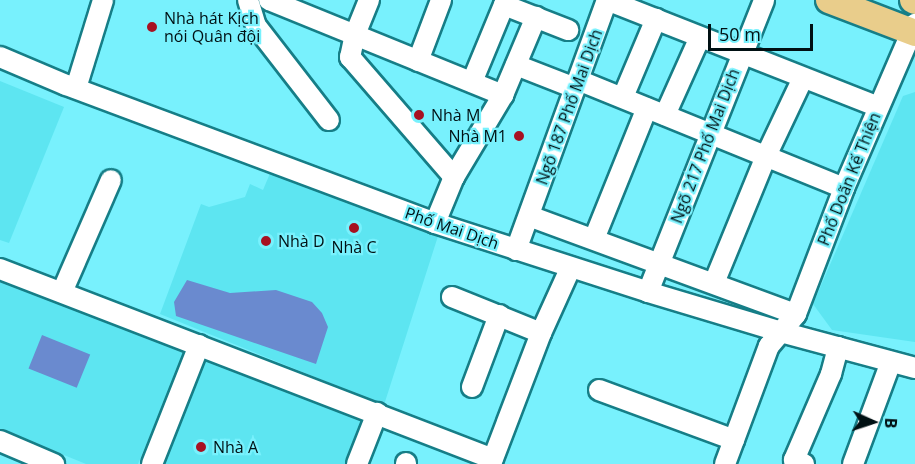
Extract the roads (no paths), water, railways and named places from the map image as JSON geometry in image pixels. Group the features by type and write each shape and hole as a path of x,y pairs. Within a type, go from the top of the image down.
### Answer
{"main road":[{"path":"829,0 914,30"}],"street":[{"path":"76,88 103,0"},
{"path":"248,0 256,26 329,120"},
{"path":"269,0 300,6 355,34 503,95"},
{"path":"369,0 355,34 351,57 454,177"},
{"path":"418,61 441,0"},
{"name":"Ngõ 187 Phố Mai Dịch","path":"516,250 607,0 878,107"},
{"name":"Ngõ 217 Phố Mai Dịch","path":"648,292 741,53 764,0"},
{"path":"472,82 505,1 568,30"},
{"path":"435,223 454,177 503,95 536,17"},
{"path":"623,97 656,19"},
{"name":"Phố Doãn Kế Thiện","path":"725,464 770,346 796,314 844,188 914,30"},
{"path":"665,115 700,37"},
{"name":"Phố Mai Dịch","path":"0,57 76,88 435,223 648,292 781,332 915,368"},
{"path":"516,65 623,97 844,188"},
{"path":"714,284 766,156 803,78"},
{"path":"594,239 647,108"},
{"path":"62,292 111,180"},
{"path":"529,216 796,314"},
{"path":"0,269 377,413 492,461 541,333 571,267"},
{"path":"452,297 541,333"},
{"path":"472,387 499,315"},
{"path":"152,464 199,345"},
{"path":"802,456 831,374 838,347"},
{"path":"853,464 891,362"},
{"path":"599,390 734,440"},
{"path":"357,464 377,413"},
{"path":"0,441 52,463"}],"place":[{"name":"Nhà hát Kịch nói Quân đội","path":"152,27"},
{"name":"Nhà M","path":"419,115"},
{"name":"Nhà M1","path":"519,136"},
{"name":"Nhà C","path":"354,228"},
{"name":"Nhà D","path":"266,241"},
{"name":"Nhà A","path":"201,447"}]}
